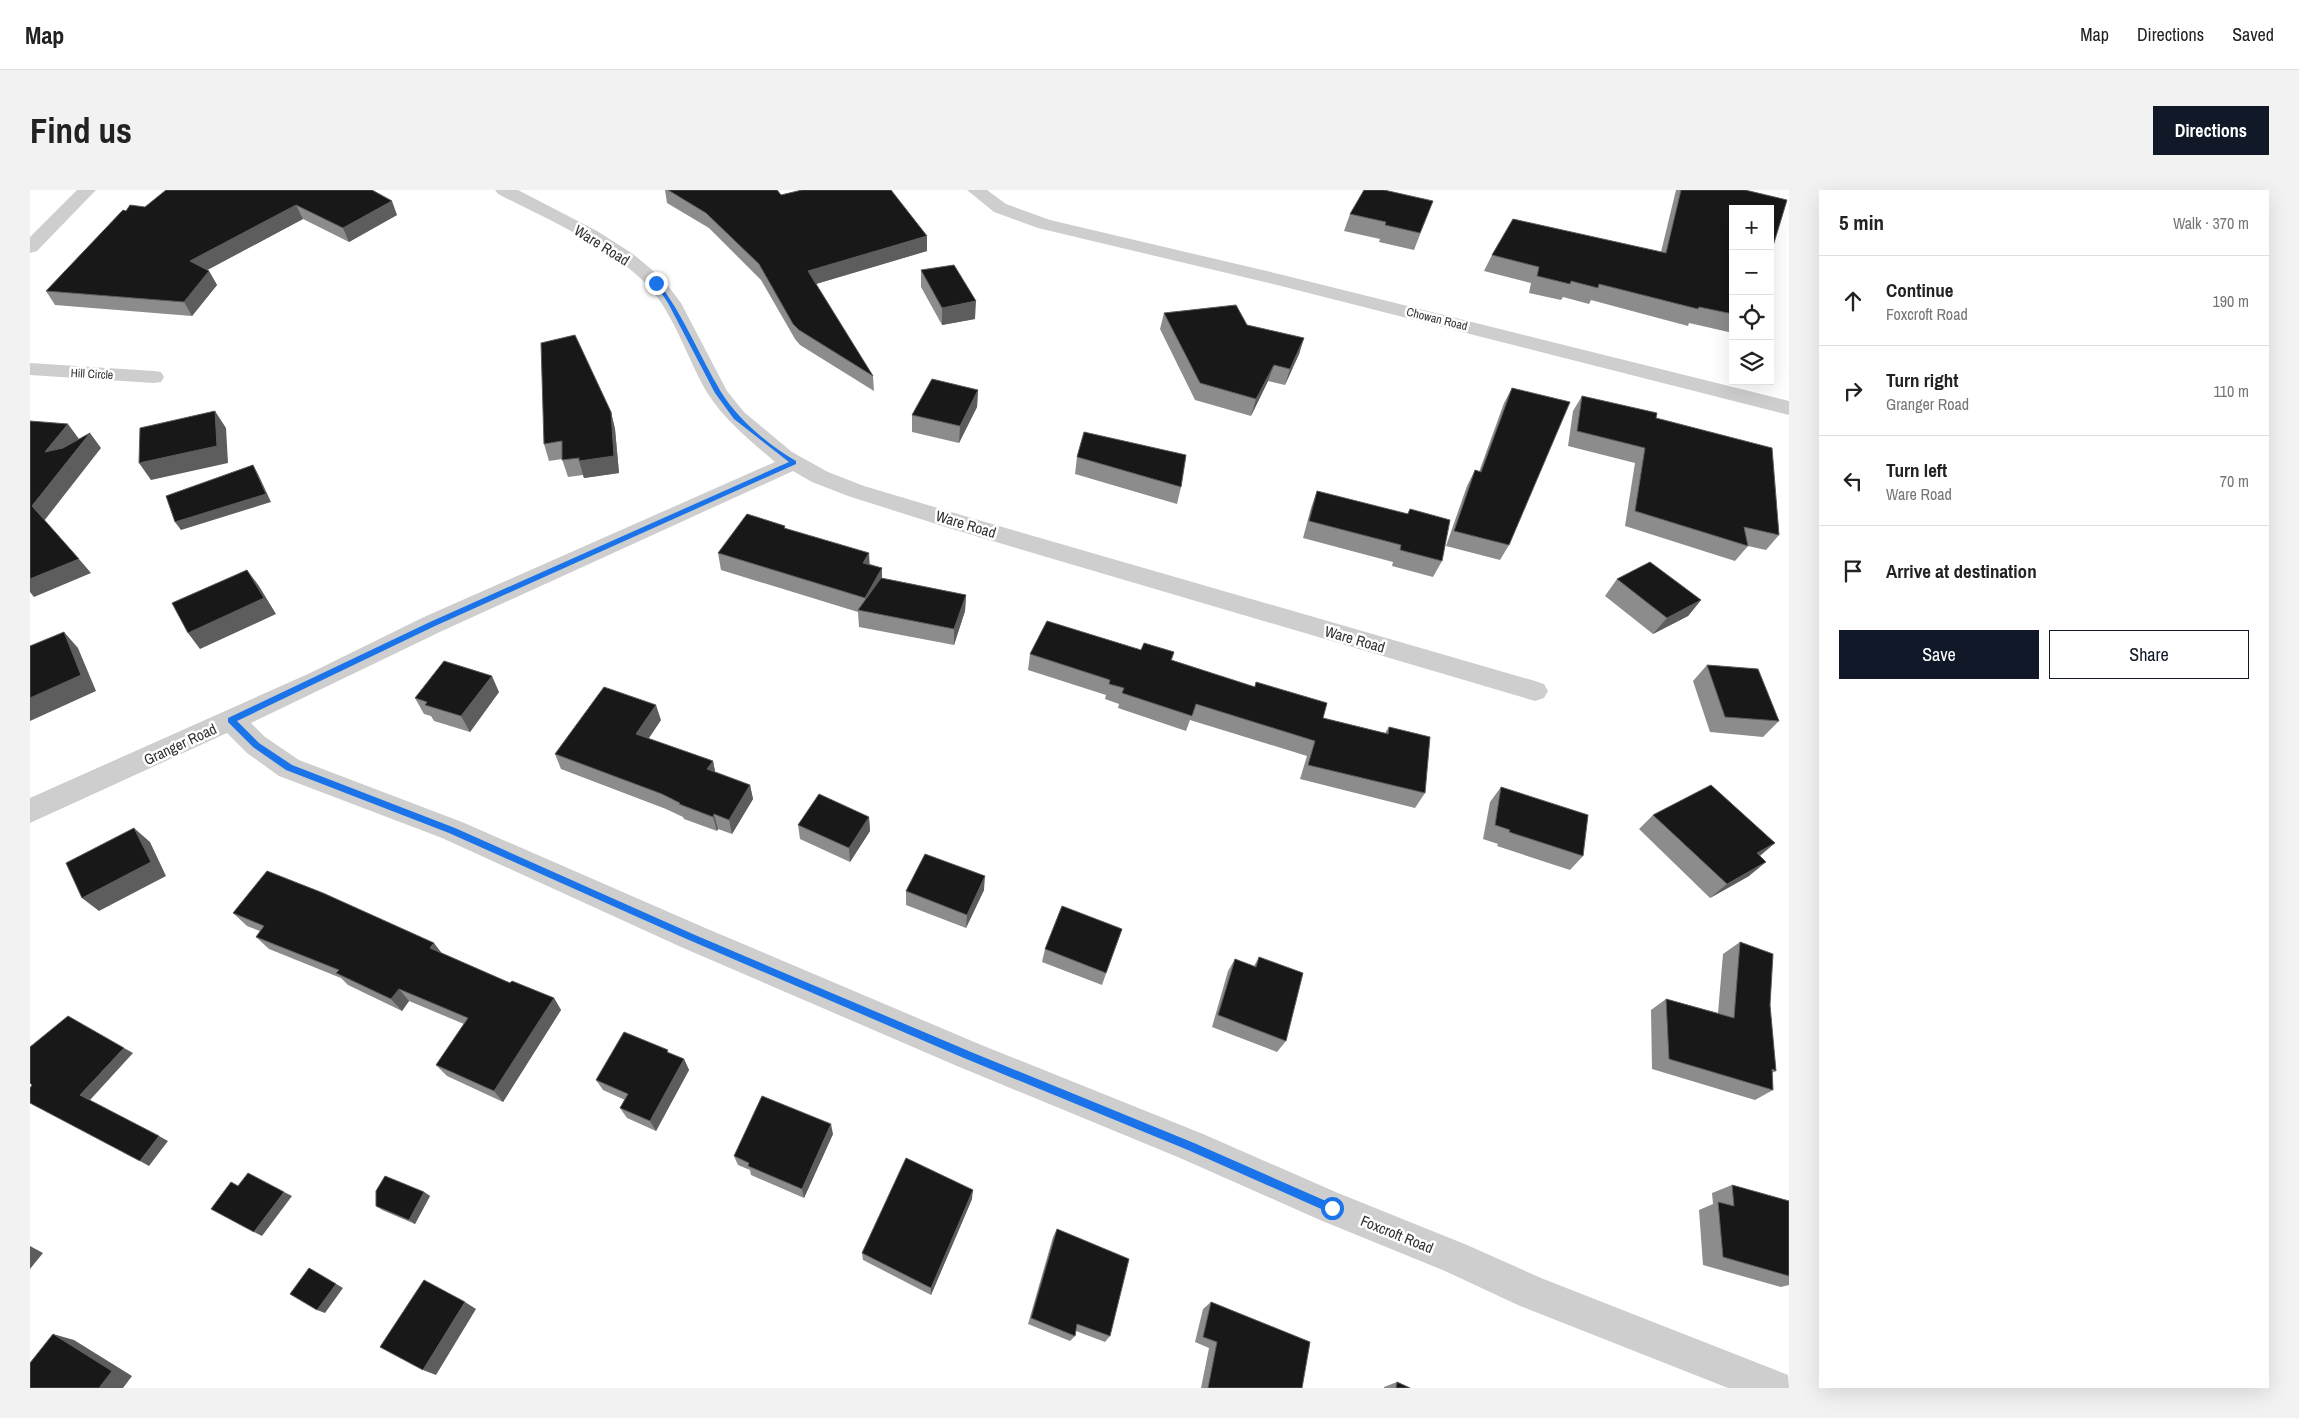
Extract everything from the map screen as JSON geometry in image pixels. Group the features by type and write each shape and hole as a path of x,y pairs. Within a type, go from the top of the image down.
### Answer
{"street":[{"path":"30,247 88,190"},
{"name":"Ware Road","path":"504,190 591,235 626,258 656,283 671,303 718,393 736,417 784,457 829,480 894,502 1535,691"},
{"name":"Chowan Road","path":"976,190 1000,208 1017,215 1084,233 1299,284 1789,408"},
{"name":"Hill Circle","path":"30,369 154,377"},
{"name":"Granger Road","path":"30,812 231,720 442,620 794,462"},
{"name":"Foxcroft Road","path":"231,720 256,745 289,768 452,830 711,945 968,1055 1191,1146 1533,1293 1775,1388"}],"building":[{"path":"166,190 372,190 392,201 343,228 296,205 190,261 209,271 184,302 46,291 123,210 126,211 130,205 145,207"},
{"path":"668,190 777,190 781,195 802,190 891,190 927,236 808,271 873,376 799,330 793,324 759,264 706,213"},
{"path":"1364,190 1384,190 1433,201 1420,233 1385,225 1386,222 1350,214"},
{"path":"1681,190 1745,190 1787,200 1774,243 1774,205 1729,205 1729,313 1699,307 1698,309 1599,284 1598,288 1571,281 1570,284 1537,276 1539,267 1492,255 1513,219 1666,253"},
{"path":"954,265 976,301 942,308 921,270"},
{"path":"1236,305 1247,325 1304,338 1290,369 1274,365 1256,399 1200,383 1164,313"},
{"path":"575,335 611,412 614,456 579,461 579,458 562,460 562,441 544,444 541,343"},
{"path":"932,379 978,390 960,426 912,415"},
{"path":"1512,388 1570,402 1509,545 1454,531 1475,470 1481,472"},
{"path":"1582,396 1657,413 1656,418 1772,448 1779,535 1744,527 1748,546 1635,511 1645,448 1577,431"},
{"path":"215,411 217,446 139,463 140,428"},
{"path":"30,421 68,424 45,452 63,448 90,433 32,506 79,559 30,579"},
{"path":"1084,432 1186,455 1181,487 1077,457"},
{"path":"253,465 266,494 175,522 166,496"},
{"path":"1317,491 1408,514 1410,509 1450,520 1442,561 1400,550 1401,545 1309,521"},
{"path":"747,514 785,526 784,528 869,553 863,563 882,568 865,598 718,553"},
{"path":"1650,562 1701,600 1667,618 1617,579"},
{"path":"247,570 264,598 188,633 172,603"},
{"path":"881,578 966,595 954,629 858,610"},
{"path":"1047,621 1141,650 1144,643 1174,652 1171,660 1255,687 1256,682 1327,703 1323,718 1388,734 1389,727 1430,737 1425,793 1308,765 1315,741 1196,704 1192,716 1122,693 1124,688 1109,684 1110,680 1030,654"},
{"path":"64,632 81,675 30,698 30,646"},
{"path":"444,661 492,676 461,716 425,705 427,702 415,698"},
{"path":"1707,665 1758,669 1779,721 1725,717"},
{"path":"604,687 656,705 636,734 713,761 707,769 750,785 729,820 714,814 713,817 679,804 662,794 555,754"},
{"path":"1711,785 1775,843 1757,853 1766,862 1727,884 1653,815"},
{"path":"1501,787 1588,815 1583,856 1509,832 1510,830 1495,825"},
{"path":"819,794 869,817 849,848 798,825"},
{"path":"134,828 151,862 82,898 66,863"},
{"path":"925,854 985,876 967,915 906,891"},
{"path":"267,871 323,893 434,943 430,948 510,983 512,981 554,998 494,1091 436,1065 468,1018 399,989 391,999 336,973 339,970 256,937 264,926 233,913"},
{"path":"1062,906 1122,929 1106,973 1045,949"},
{"path":"1740,942 1773,954 1770,1005 1776,1071 1772,1069 1773,1090 1669,1059 1666,999 1734,1018"},
{"path":"1259,957 1303,973 1286,1041 1218,1015 1235,959 1256,967"},
{"path":"68,1016 124,1048 80,1095 159,1136 140,1161 30,1103 30,1088 32,1085 30,1083 30,1047"},
{"path":"624,1032 668,1050 667,1052 684,1059 650,1121 620,1108 628,1094 596,1080"},
{"path":"762,1096 831,1124 802,1189 748,1166 749,1163 734,1156"},
{"path":"906,1158 973,1190 931,1288 862,1253"},
{"path":"248,1173 284,1192 254,1232 211,1209 231,1182 238,1186"},
{"path":"385,1176 424,1192 409,1220 376,1206 376,1191"},
{"path":"1732,1185 1789,1201 1789,1276 1723,1257 1718,1202 1734,1206"},
{"path":"1057,1229 1129,1259 1110,1336 1077,1324 1075,1336 1031,1318"},
{"path":"309,1268 336,1284 317,1310 290,1294"},
{"path":"424,1280 465,1302 423,1370 380,1347"},
{"path":"1211,1302 1310,1342 1302,1388 1208,1388 1217,1342 1203,1337"},
{"path":"53,1334 112,1371 99,1388 30,1388 30,1363"},
{"path":"1397,1382 1410,1388 1396,1388"}],"route":[{"path":"656,283 671,303 718,393 736,417 784,457 794,462 433,624 317,681 231,720 256,745 289,768 452,830 692,937 968,1055 1191,1146 1332,1208"}]}
